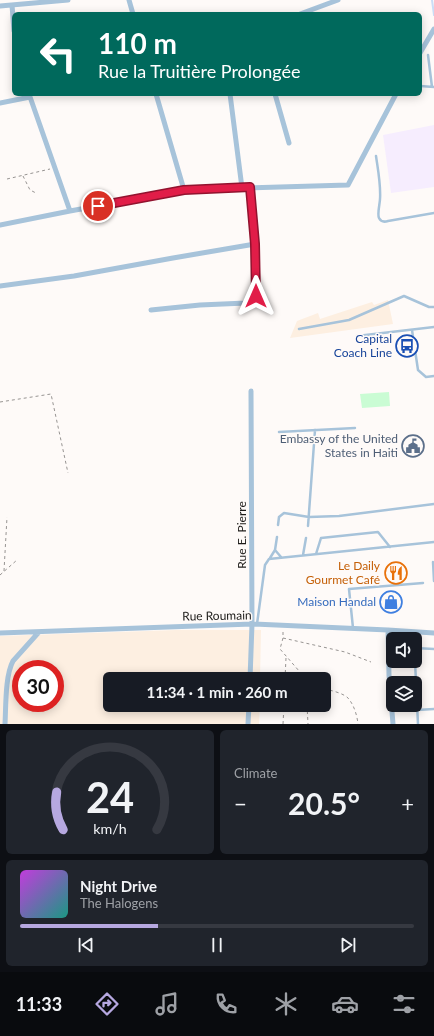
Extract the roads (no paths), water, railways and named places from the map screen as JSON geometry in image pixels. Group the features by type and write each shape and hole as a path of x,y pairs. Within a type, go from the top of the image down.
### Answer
{"street":[{"path":"0,6 68,0"},
{"path":"129,0 132,12"},
{"path":"305,12 338,0"},
{"path":"12,5 13,12"},
{"path":"422,50 434,29"},
{"path":"0,103 25,96"},
{"path":"29,96 70,211"},
{"path":"157,96 184,190"},
{"path":"230,96 242,188"},
{"path":"276,96 289,143"},
{"path":"0,225 184,190 348,185 395,96"},
{"path":"151,310 250,302 253,300 256,293 255,244 250,187"},
{"path":"0,286 74,276 255,244"},
{"name":"Rue E. Pierre","path":"251,391 255,624 251,672"},
{"name":"Rue Roumain","path":"0,633 255,624 434,633"},
{"path":"388,630 392,724"},
{"path":"4,724 8,675 11,666 13,661 39,632"},
{"path":"248,724 249,712"}],"lane":[{"path":"422,86 433,87 428,55"},
{"path":"376,156 380,196 379,215 384,222 434,213"},
{"path":"299,329 349,320 404,296 429,308 434,307"},
{"path":"357,336 434,327"},
{"path":"412,330 418,370 426,377 434,376"},
{"path":"279,432 355,428"},
{"path":"308,526 315,430"},
{"path":"278,525 279,518 284,513 309,517 339,516 434,504"},
{"path":"316,554 321,538 378,532 390,547"},
{"path":"255,624 265,565 275,550 277,536"},
{"path":"303,555 306,538"},
{"path":"269,559 434,542"},
{"path":"275,550 281,557"},
{"path":"433,562 434,581"},
{"path":"353,628 349,589 423,583"},
{"path":"422,648 434,649"},
{"path":"422,710 434,709"},
{"path":"417,712 418,724"}],"waterway":[{"path":"432,0 434,15"}],"place":[{"name":"Capital Coach Line","path":"407,346"},
{"name":"Embassy of the United States in Haiti","path":"413,446"},
{"name":"Le Daily Gourmet Café","path":"396,573"},
{"name":"Maison Handal","path":"391,602"}]}
